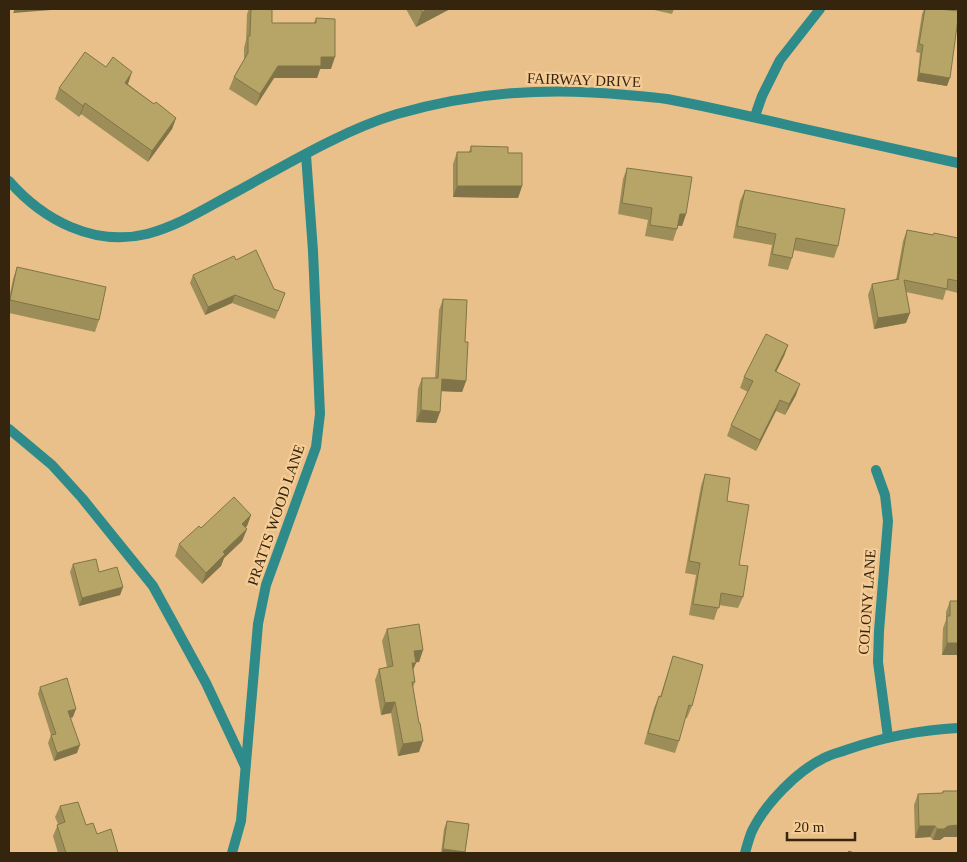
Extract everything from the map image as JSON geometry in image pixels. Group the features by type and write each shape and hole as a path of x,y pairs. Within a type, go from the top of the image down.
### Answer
{"street":[{"path":"754,116 780,60 820,9"},
{"name":"FAIRWAY DRIVE","path":"9,181 21,195 44,214 70,227 98,236 125,237 147,234 173,225 356,130 394,115 444,102 487,94 544,90 596,92 665,99 754,116 958,162"},
{"name":"PRATTS WOOD LANE","path":"232,853 240,821 258,624 266,585 316,447 320,414 313,251 306,155"},
{"path":"9,429 52,464 153,586 206,683 245,766"},
{"name":"COLONY LANE","path":"876,470 885,494 888,521 878,654 888,737"},
{"path":"745,853 752,831 770,804 788,784 813,764 825,757 888,737 934,729 958,728"}],"building":[{"path":"251,9 272,9 272,23 316,23 316,18 335,19 335,57 321,57 321,66 278,66 260,94 234,77 248,53"},
{"path":"925,9 958,11 950,78 919,73 923,45 919,44"},
{"path":"85,52 106,67 113,57 132,72 125,83 154,104 156,102 176,118 152,151 85,103 83,106 59,88"},
{"path":"471,146 508,147 508,153 522,153 522,186 457,186 457,152 471,152"},
{"path":"627,168 692,177 686,214 680,214 677,229 650,225 652,208 622,203"},
{"path":"745,190 845,209 838,246 796,238 792,258 772,254 776,234 737,226"},
{"path":"907,230 958,238 958,281 948,279 947,289 904,280 910,313 878,318 872,284 899,279"},
{"path":"256,250 274,289 285,293 278,311 235,295 208,307 193,275 234,256 236,260"},
{"path":"17,267 106,287 99,320 10,300"},
{"path":"443,299 467,300 465,342 468,342 466,381 442,379 440,412 421,410 422,378 438,378"},
{"path":"766,334 788,345 775,371 800,384 789,404 780,400 760,440 731,425 753,381 744,377"},
{"path":"705,474 730,478 727,501 749,505 739,565 748,566 743,597 721,593 719,608 693,604 700,563 689,561"},
{"path":"234,497 251,515 242,524 247,529 223,552 225,554 206,573 179,544 199,526 201,528"},
{"path":"96,559 99,572 117,567 123,587 82,598 73,564"},
{"path":"950,601 958,601 958,643 947,643 947,616 950,616"},
{"path":"419,624 423,650 414,651 416,663 412,663 415,682 412,682 423,741 403,744 395,702 385,703 379,669 393,666 387,629"},
{"path":"673,656 703,665 692,706 689,705 679,741 648,733"},
{"path":"67,678 76,709 68,711 80,745 57,753 51,735 56,734 40,687"},
{"path":"943,791 958,791 958,825 948,826 944,829 937,829 935,826 919,826 918,794 943,793"},
{"path":"78,802 86,825 93,823 97,834 111,829 118,853 66,853 57,825 65,822 60,806"},
{"path":"447,821 469,824 465,852 443,849"}]}
